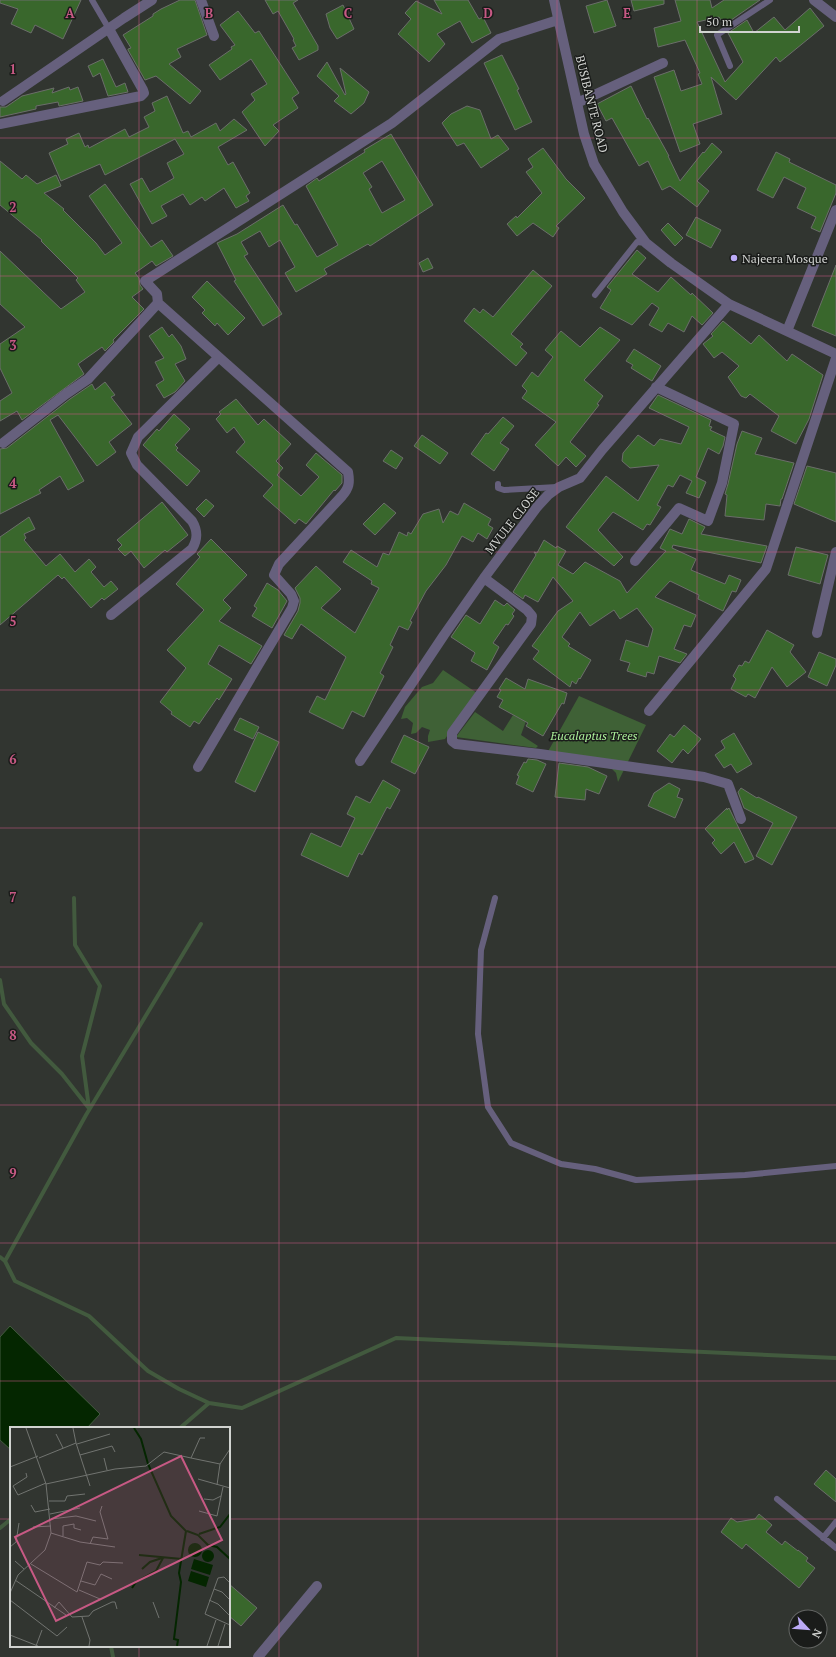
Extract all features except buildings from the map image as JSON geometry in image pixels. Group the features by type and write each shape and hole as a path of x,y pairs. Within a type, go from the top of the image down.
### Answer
{"street":[{"path":"201,0 214,36"},
{"name":"BUSIBANTE ROAD","path":"554,0 584,134 594,164 623,212 646,243 671,264 729,304 836,354"},
{"path":"814,0 836,17"},
{"path":"3,101 148,1"},
{"path":"198,767 292,608 294,601 274,574 275,570 348,489 350,481 348,472 218,358 158,303 157,294 145,281 392,123 499,39 558,20"},
{"path":"0,124 141,96 144,93 143,90 108,29"},
{"path":"577,103 663,63"},
{"path":"787,331 836,210"},
{"path":"3,444 66,394 88,379 158,303"},
{"name":"MVULE CLOSE","path":"360,761 484,578 544,499 559,487 574,481 585,473 656,387 729,304"},
{"path":"111,615 192,549 196,541 196,529 192,521 137,465 131,453 138,438 218,358"},
{"path":"649,711 766,569 836,358"},
{"path":"635,561 679,508 708,522 722,483 734,424 656,387"},
{"path":"816,632 836,552"},
{"path":"484,578 527,610 532,616 531,624 452,733 452,741 456,744 704,777 728,784 741,819"},
{"path":"258,1657 317,1586"}],"lane":[{"path":"92,0 108,29"},
{"path":"730,66 717,35 770,0"},
{"path":"595,295 637,242 646,243"},
{"path":"498,484 498,488 504,490 559,487"},
{"path":"495,898 481,950 478,1034 488,1106 511,1143 561,1164 595,1169 636,1180 745,1175 836,1166"},
{"path":"776,1499 836,1548"},
{"path":"823,1538 836,1522"}],"green space":[{"path":"443,670 477,693 445,739 428,742 430,730 422,727 416,733 411,734 413,723 407,718 401,719 405,707 422,687 433,683"},
{"name":"Eucalaptus Trees","path":"579,696 646,725 618,782 616,773 612,769 546,755"},
{"path":"475,712 503,731 513,715 526,721 521,735 538,746 536,748 456,737"}],"shaded area":[{"path":"10,1326 100,1414 88,1427 10,1427 10,1449 0,1440 0,1337"}],"waterway":[{"path":"74,898 75,945 100,986 82,1056 89,1108"},
{"path":"5,1261 86,1115 201,924"},
{"path":"0,980 4,1004 31,1043 62,1074 88,1107"},
{"path":"0,1257 5,1261 15,1281 89,1316 148,1371 179,1389 209,1403 242,1408 396,1338 836,1358"},
{"path":"181,1427 209,1403"},
{"path":"0,1528 10,1520"},
{"path":"111,1647 113,1657"}],"place":[{"name":"Najeera Mosque","path":"734,258"}]}
